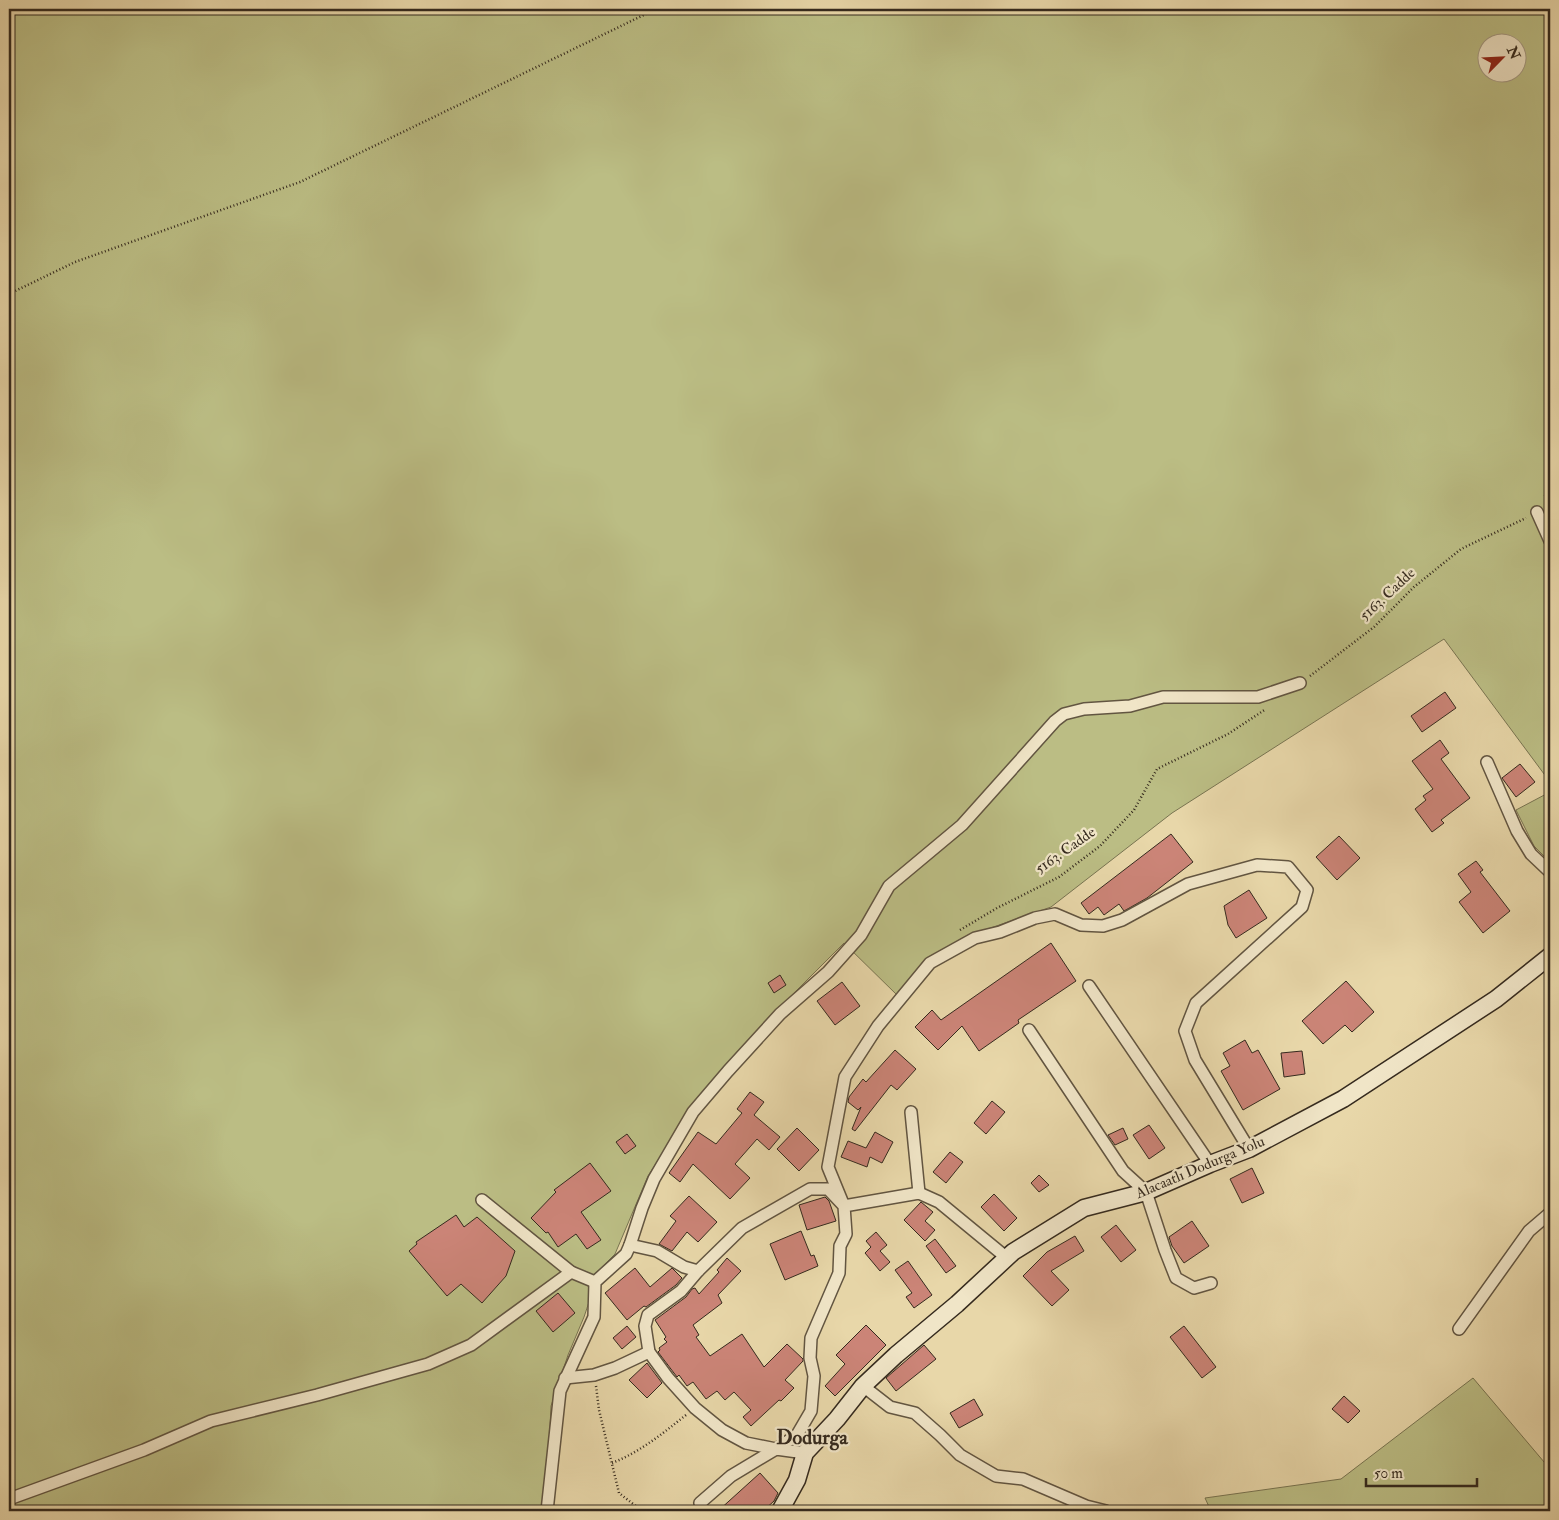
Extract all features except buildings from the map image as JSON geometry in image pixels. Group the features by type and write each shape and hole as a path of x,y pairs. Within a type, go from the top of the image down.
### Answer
{"street":[{"path":"1536,512 1550,542"},
{"path":"547,1511 560,1391 594,1317 595,1282 626,1254 654,1178 693,1112 780,1014 828,972 861,934 889,886 962,825 1054,721 1064,714 1084,709 1130,706 1163,697 1258,697 1300,683"},
{"path":"1487,762 1517,830 1531,854 1550,872"},
{"path":"703,1511 700,1503 732,1476 797,1436 811,1410 814,1376 810,1358 811,1338 839,1273 840,1246 846,1234 844,1206 828,1167 845,1077 878,1026 930,963 975,938 1000,932 1035,918 1055,914 1081,925 1103,926 1122,920 1188,884 1257,865 1288,867 1307,890 1302,907 1196,1003 1185,1031 1195,1060 1249,1149"},
{"name":"Alacaatlı Dodurga Yolu","path":"780,1511 797,1480 806,1453 864,1386 896,1355 1013,1252 1084,1208 1146,1192 1249,1149 1343,1099 1496,999 1550,956"},
{"path":"1089,986 1210,1164"},
{"path":"1029,1030 1123,1171 1146,1192 1176,1278 1194,1288 1211,1283"},
{"path":"911,1112 920,1193"},
{"path":"806,1453 746,1443 722,1430 695,1408 668,1378 649,1352 645,1326 648,1315 681,1291 698,1271 742,1228 810,1189 828,1189 844,1206"},
{"path":"844,1206 920,1193 939,1202 1007,1258"},
{"path":"482,1200 571,1272 595,1282"},
{"path":"1459,1329 1529,1231 1550,1213"},
{"path":"630,1245 657,1251 684,1267 698,1271"},
{"path":"9,1499 144,1450 211,1421 317,1395 428,1364 471,1345 571,1272"},
{"path":"565,1378 594,1376 649,1352"},
{"path":"864,1386 890,1407 915,1413 960,1455 996,1476 1023,1479 1086,1506 1106,1511"}],"path":[{"path":"9,294 75,262 300,182 656,9"},
{"name":"5163. Cadde","path":"1300,683 1374,627 1414,587 1461,549 1536,512"},
{"name":"5163. Cadde","path":"956,933 997,908 1059,877 1100,846 1134,810 1157,769 1228,734 1269,707"},
{"path":"594,1376 599,1410 619,1494 637,1508 647,1511"},
{"path":"612,1462 631,1455 660,1436 695,1408"}],"green space":[{"path":"9,9 1550,9 1550,491 1544,495 1550,506 1550,782 1444,639 1172,813 1051,907 962,938 897,995 844,943 783,1004 700,1095 648,1176 615,1254 600,1269 551,1406 546,1511 9,1511"},
{"path":"1550,792 1550,862 1534,846 1516,810"},
{"path":"1473,1378 1550,1469 1550,1511 1211,1511 1205,1498 1341,1479"}],"district":[{"name":"Dodurga","path":"812,1437"}]}
